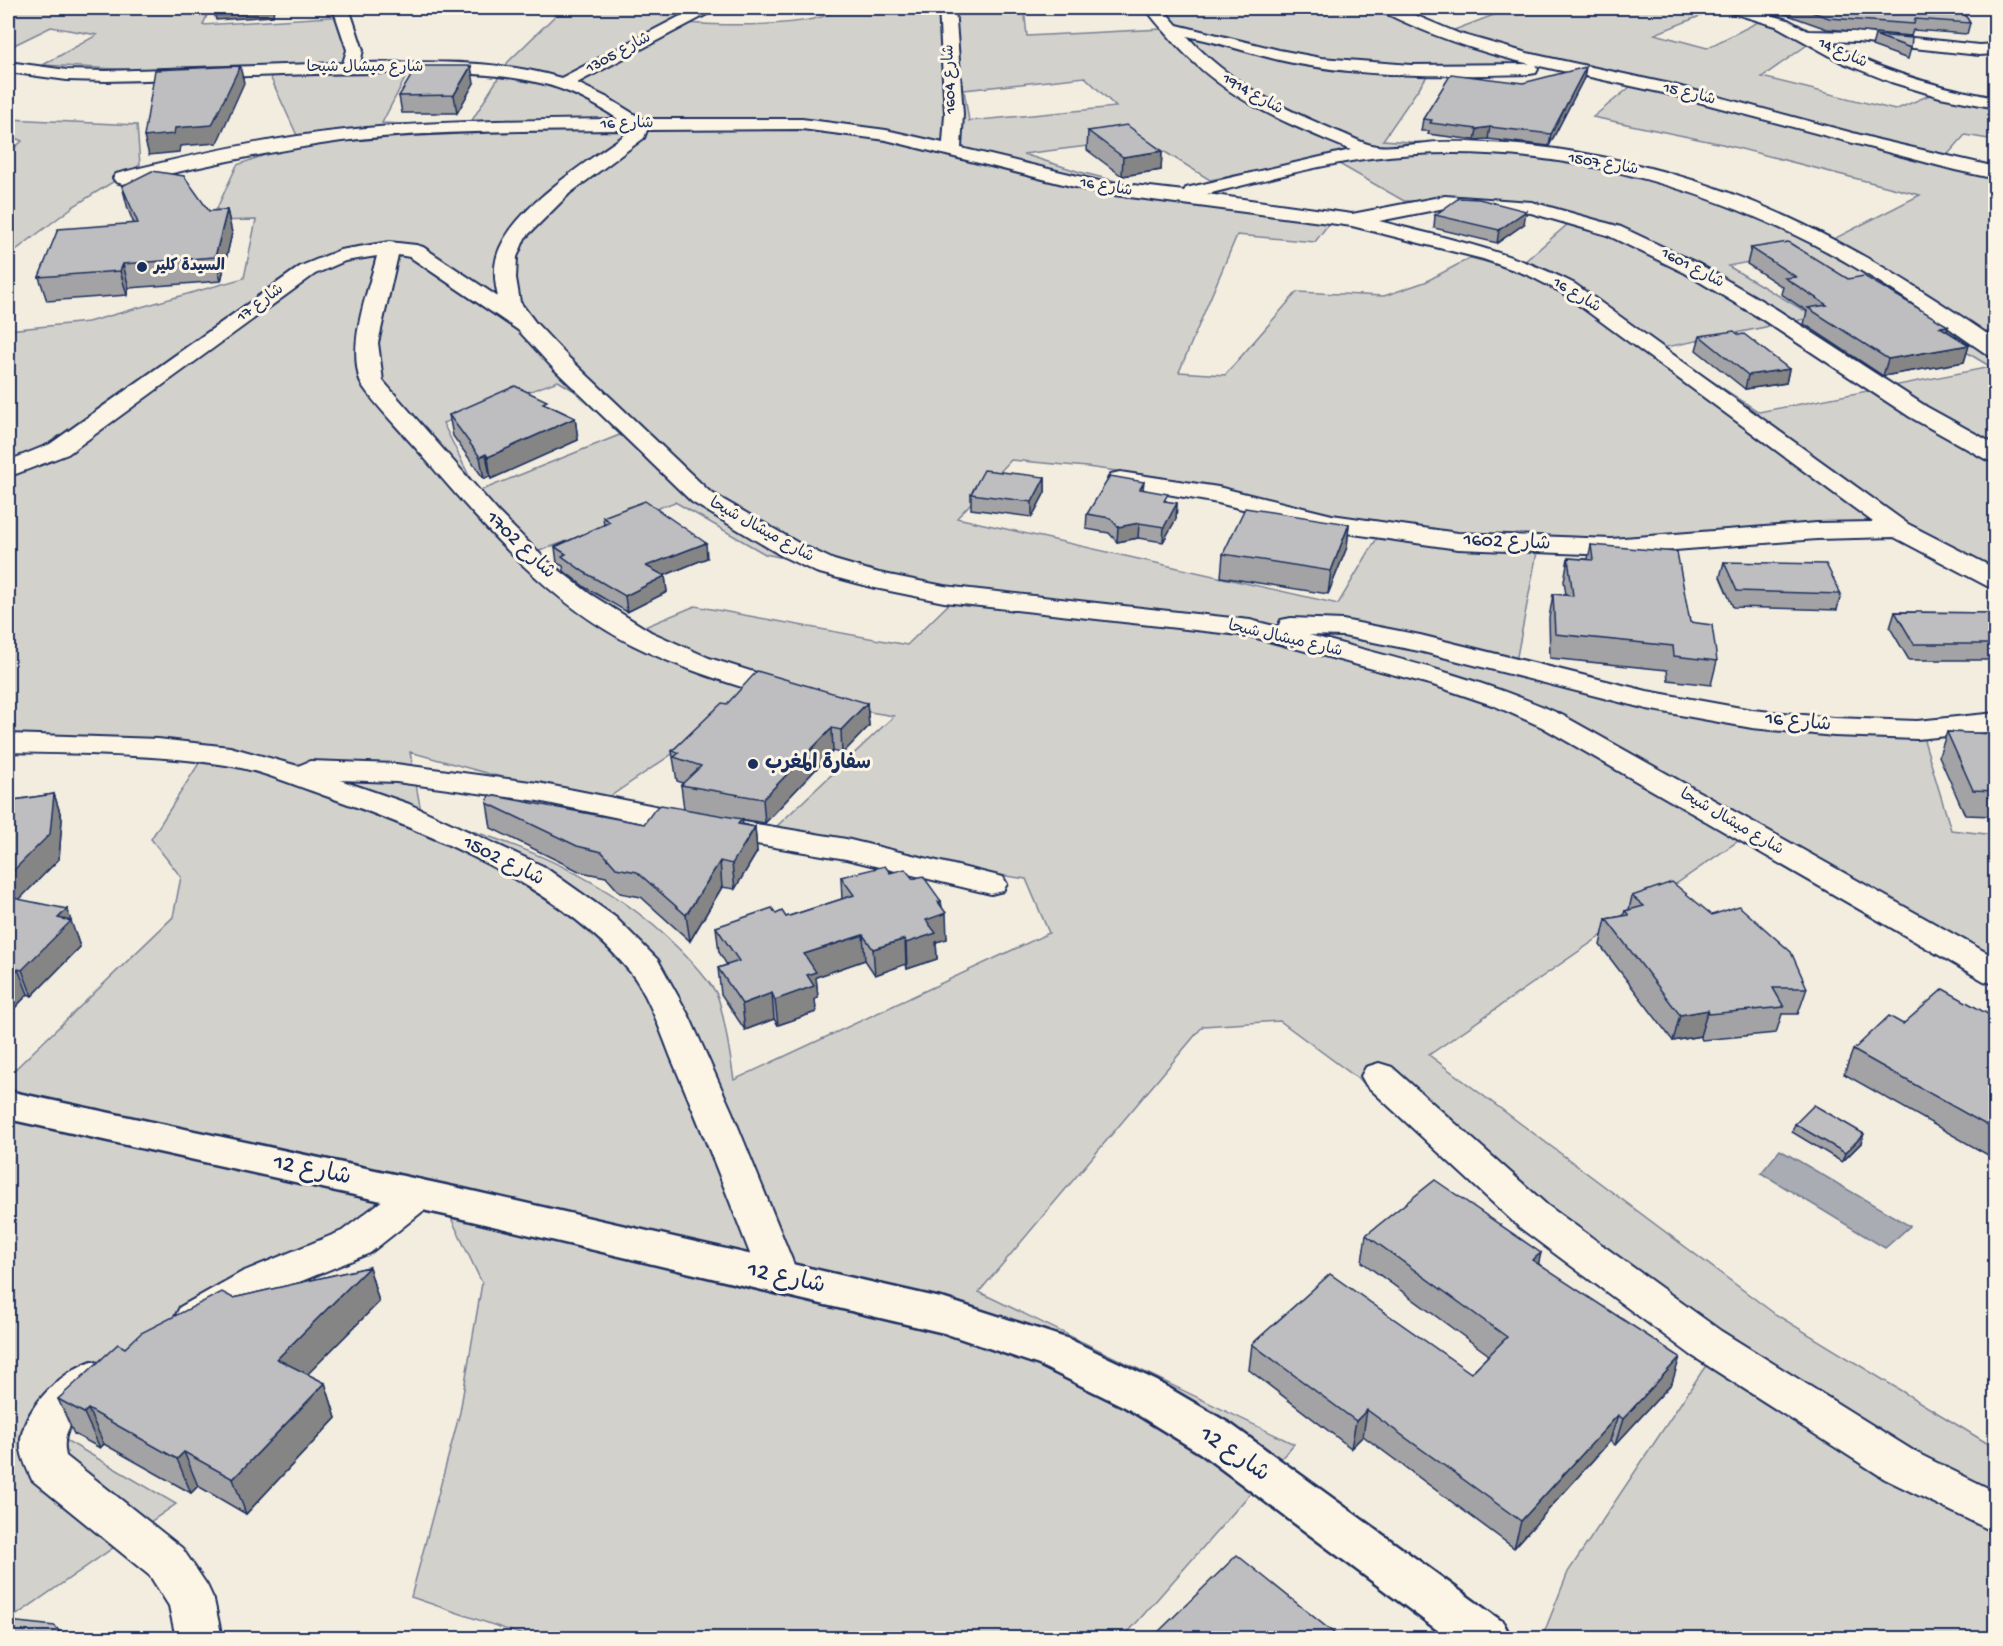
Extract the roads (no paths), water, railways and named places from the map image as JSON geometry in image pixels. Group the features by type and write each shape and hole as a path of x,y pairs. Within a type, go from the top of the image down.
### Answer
{"main road":[{"name":"شارع 12","path":"8,1105 418,1194 945,1316 1054,1352 1141,1394 1216,1439 1486,1638"}],"street":[{"path":"341,8 355,50 351,66"},
{"name":"شارع 1305","path":"563,84 707,8"},
{"name":"شارع 1604","path":"947,8 954,114 952,150"},
{"name":"شارع 1914","path":"1154,8 1212,71 1234,87 1274,109 1373,152"},
{"name":"شارع 15","path":"1387,8 1429,29 1452,37 1682,93 1883,148 1995,173"},
{"path":"1732,8 1782,23 1805,36"},
{"path":"1173,29 1210,35 1257,50 1329,63 1413,70 1576,68"},
{"name":"شارع 14","path":"1805,36 1857,37 1990,51"},
{"name":"شارع 14","path":"1805,36 1820,45 1909,82 1939,92 1995,103"},
{"name":"شارع ميشال شيحا","path":"8,67 67,75 106,76 351,66 490,70 523,74 563,84 594,98 638,125 638,134 563,189 530,220 516,237 507,257 505,278 509,302 527,327 561,363 700,497 791,550 825,566 875,580 944,594 1250,628 1443,680 1505,700 1542,717 1995,973"},
{"name":"شارع 16","path":"123,178 247,151 342,136 457,129 802,124 886,135 1070,181 1171,197 1288,210 1352,220 1490,255 1535,271 1568,288 1899,529 1995,580"},
{"name":"شارع 1507","path":"1171,197 1373,152 1449,149 1546,155 1606,164 1701,188 1827,243 1943,313 1995,350"},
{"name":"شارع 1601","path":"1352,220 1386,209 1461,201 1534,207 1573,217 1692,266 1760,308 1923,417 1995,456"},
{"name":"شارع 17","path":"8,470 59,449 308,270 340,256 389,248 416,251 527,327"},
{"name":"شارع 1702","path":"389,248 367,343 372,382 490,518 537,566 580,600 640,638 699,664 814,699"},
{"name":"شارع 1602","path":"1120,479 1218,495 1332,523 1458,541 1611,547 1817,531 1899,529"},
{"name":"شارع 16","path":"1250,628 1298,626 1344,628 1420,643 1647,700 1752,718 1834,727 1917,730 1995,722"},
{"name":"شارع 1502","path":"8,743 158,748 230,756 398,811 532,873 603,925 646,968 672,1018 713,1112 779,1277"},
{"path":"278,770 396,773 538,792 690,824 846,849 991,884"},
{"path":"1379,1076 1533,1216 1706,1343 1901,1466 1995,1515"},
{"path":"199,1638 191,1600 165,1562 48,1467 42,1445 51,1418 78,1386 256,1283 356,1242 418,1194"}],"place":[{"name":"السيدة كلير","path":"142,267"},
{"name":"سفارة المغرب","path":"753,764"}]}
